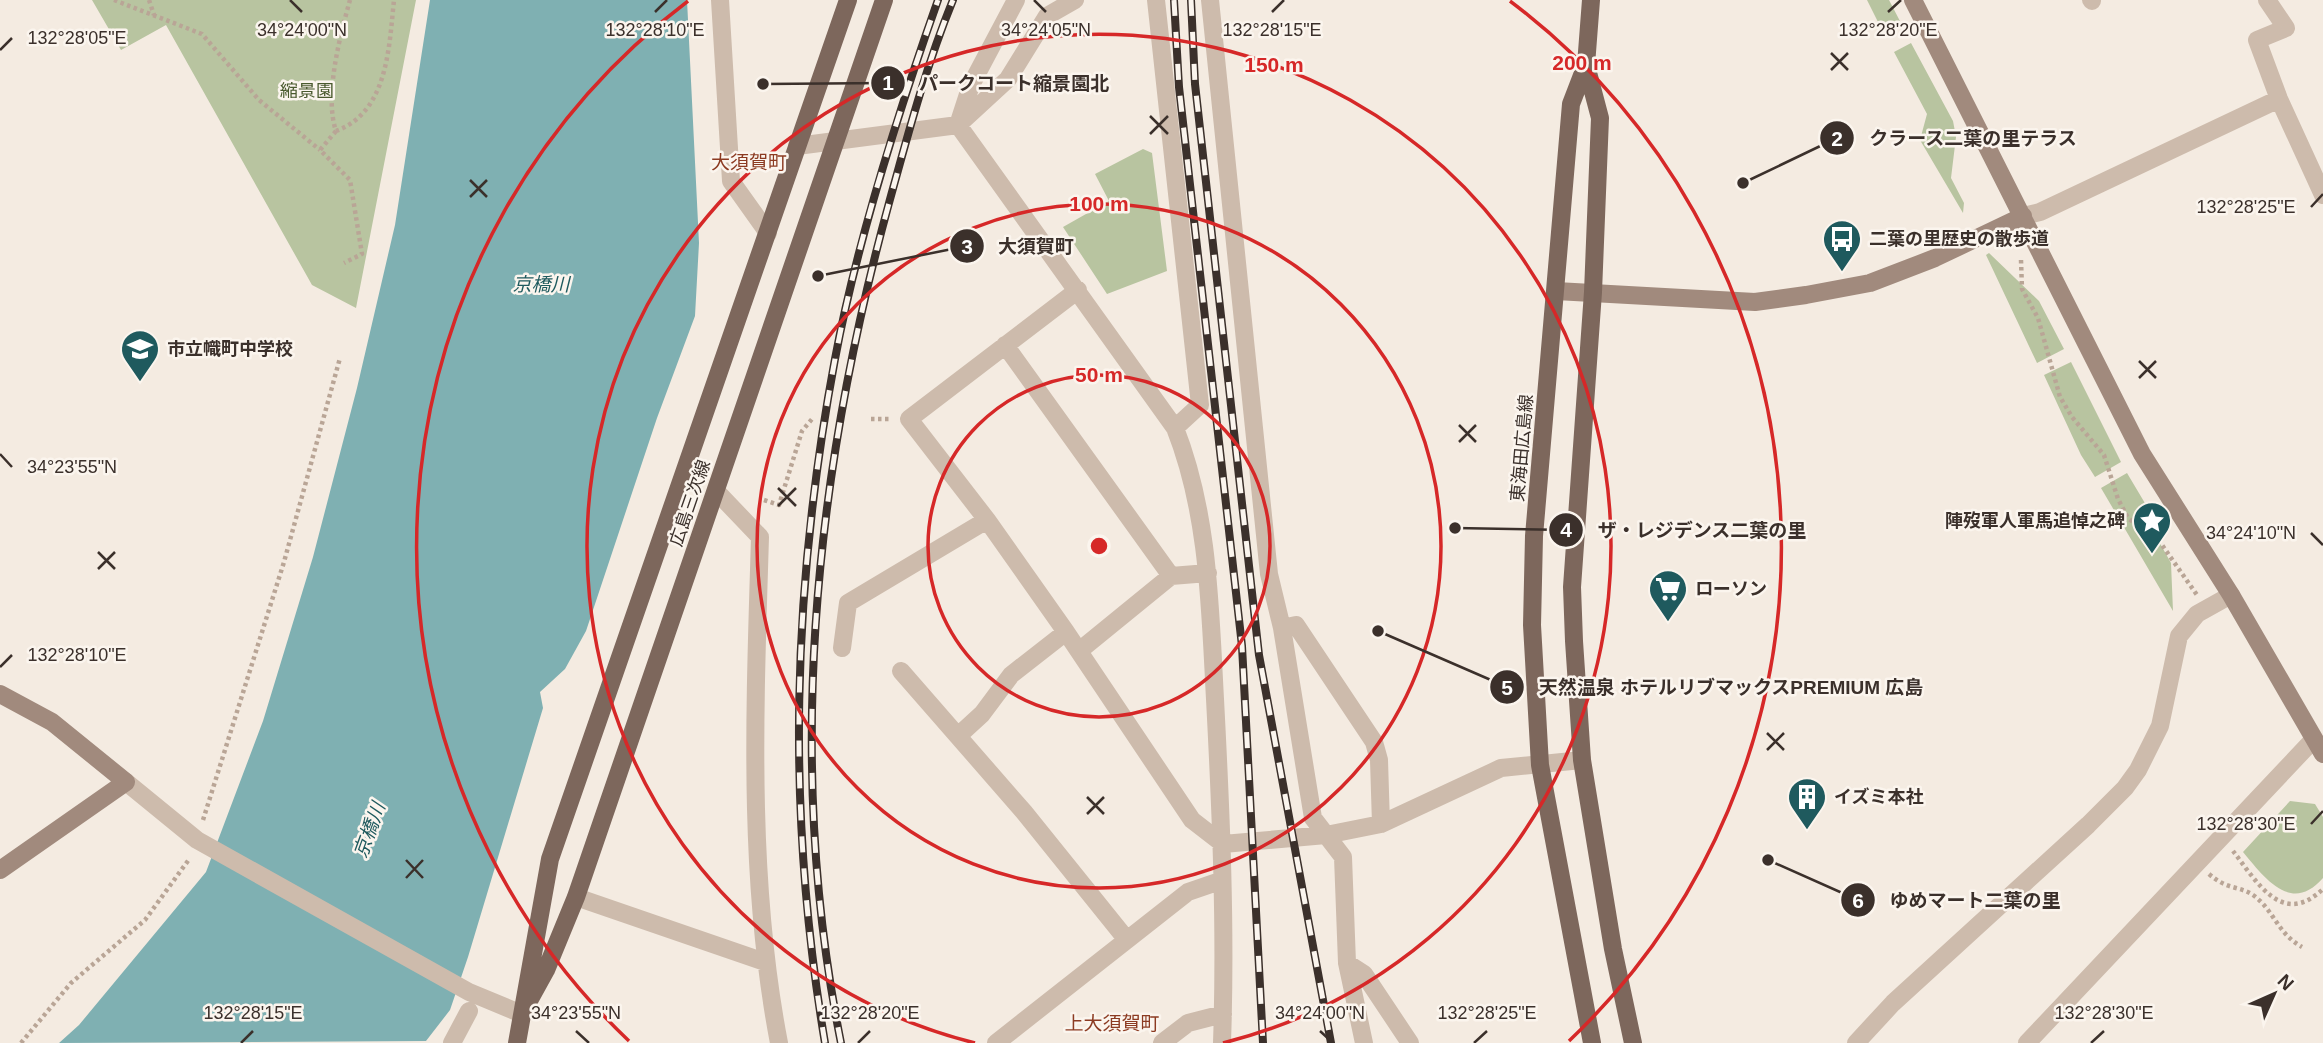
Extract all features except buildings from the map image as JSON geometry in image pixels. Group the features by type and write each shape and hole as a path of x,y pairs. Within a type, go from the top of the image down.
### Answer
{"main road":[{"name":"広島三次線","path":"517,1043 550,859 848,0"},
{"name":"広島三次線","path":"522,1014 546,971 576,897 833,142 884,0"},
{"name":"東海田広島線","path":"1591,0 1586,65 1571,104 1534,536 1532,625 1540,765 1592,1043"},
{"name":"東海田広島線","path":"1586,65 1600,118 1593,292 1572,587 1582,760 1633,1043"}],"street":[{"path":"720,0 731,180 768,233"},
{"path":"958,125 971,85 1016,0"},
{"path":"797,146 958,125 1008,79 1047,16 1075,0"},
{"path":"1156,0 1200,405 1175,428"},
{"path":"1210,0 1268,560 1282,628 1313,818 1343,858 1347,962 1364,1043"},
{"path":"1913,0 2142,454 2231,595 2318,746 2027,1043"},
{"path":"2267,0 2286,28 2257,40 2279,99 2323,195"},
{"path":"1556,291 1755,302 1870,283 1935,258 2023,216 2040,212 2279,99"},
{"path":"958,125 1175,428 1192,470 1208,573 1223,844 1220,881 1222,1043"},
{"path":"1078,290 909,419 987,520 1192,820 1223,844 1326,835 1381,824 1501,768 1582,760"},
{"path":"1005,345 1171,576"},
{"path":"716,491 760,537 754,737 765,962 779,1043"},
{"path":"842,648 848,603 987,520"},
{"path":"1079,651 1171,576 1208,573"},
{"path":"1856,1043 1893,1003 2125,788 2138,770 2160,726 2179,636 2197,614 2231,595"},
{"path":"1282,628 1296,625 1374,742 1379,760 1381,824"},
{"path":"958,736 982,714 1011,676 1066,632"},
{"path":"901,671 1024,812 1127,940"},
{"path":"0,694 52,722 197,840 469,992 522,1014"},
{"path":"0,870 126,782"},
{"path":"996,1043 1188,892 1220,881"},
{"path":"576,897 765,962"},
{"path":"1347,962 1364,975 1410,1043"},
{"path":"452,1043 469,1011"},
{"path":"1162,1043 1188,1023 1223,1014"}],"path":[{"path":"114,0 202,34 259,100 320,150 350,180 362,254 344,263"},
{"path":"149,0 154,15"},
{"path":"336,131 330,113 341,30 350,0"},
{"path":"320,150 336,131 352,125 379,94 389,47 394,0"},
{"path":"2021,256 2022,289 2038,318 2060,397 2072,417 2104,455 2118,499 2128,518 2162,545 2199,597"},
{"path":"201,826 277,587 340,358"},
{"path":"764,500 779,505 802,431 812,419"},
{"path":"2231,849 2261,886 2280,903 2299,904 2323,889"},
{"path":"21,1043 71,983 145,920 192,855"},
{"path":"2208,873 2228,888 2256,897 2283,933 2302,947"}],"green space":[{"name":"縮景園","path":"92,0 416,0 356,308 312,285 166,25 121,50"},
{"path":"1867,0 1889,0 1902,25 1884,34"},
{"path":"1911,43 1953,121 1956,137 1951,178 1964,203 1963,213 1920,140 1927,114 1894,52"},
{"path":"1143,149 1152,153 1167,271 1107,294 1063,227 1109,201 1095,174"},
{"path":"1989,253 2039,301 2064,349 2037,363 1986,255"},
{"path":"2071,362 2121,462 2095,477 2081,455 2044,375"},
{"path":"2127,473 2155,520 2157,538 2171,563 2173,611 2101,488"},
{"path":"2290,801 2315,804 2323,817 2323,878 2311,889 2300,893 2289,893 2269,881 2243,852"}],"water":[{"name":"京橋川","path":"430,0 687,0 699,243 695,316 657,418 586,631 565,669 540,692 543,708 468,957 450,1010 426,1041 59,1043 79,1025 206,872 263,721 313,557 357,388 395,225"}],"railway":[{"path":"825,1043 812,956 800,785 799,700 810,530 821,445 844,314 894,132 938,0"},
{"path":"841,1043 824,938 814,832 812,726 816,621 826,515 842,410 863,306 910,126 953,0"},
{"path":"1174,0 1179,87 1242,646 1263,1043"},
{"path":"1191,0 1195,84 1259,655 1331,1043"}],"place":[{"name":"パークコート縮景園北","path":"763,84"},
{"name":"クラース二葉の里テラス","path":"1743,183"},
{"name":"二葉の里歴史の散歩道","path":"1842,273"},
{"name":"大須賀町","path":"818,276"},
{"name":"市立幟町中学校","path":"140,383"},
{"name":"ザ・レジデンス二葉の里","path":"1455,528"},
{"name":"陣歿軍人軍馬追悼之碑","path":"2152,555"},
{"name":"ローソン","path":"1668,623"},
{"name":"天然温泉 ホテルリブマックスPREMIUM 広島","path":"1378,631"},
{"name":"イズミ本社","path":"1807,831"},
{"name":"ゆめマート二葉の里","path":"1768,860"}],"district":[{"name":"大須賀町","path":"749,162"},
{"name":"上大須賀町","path":"1112,1023"}]}
